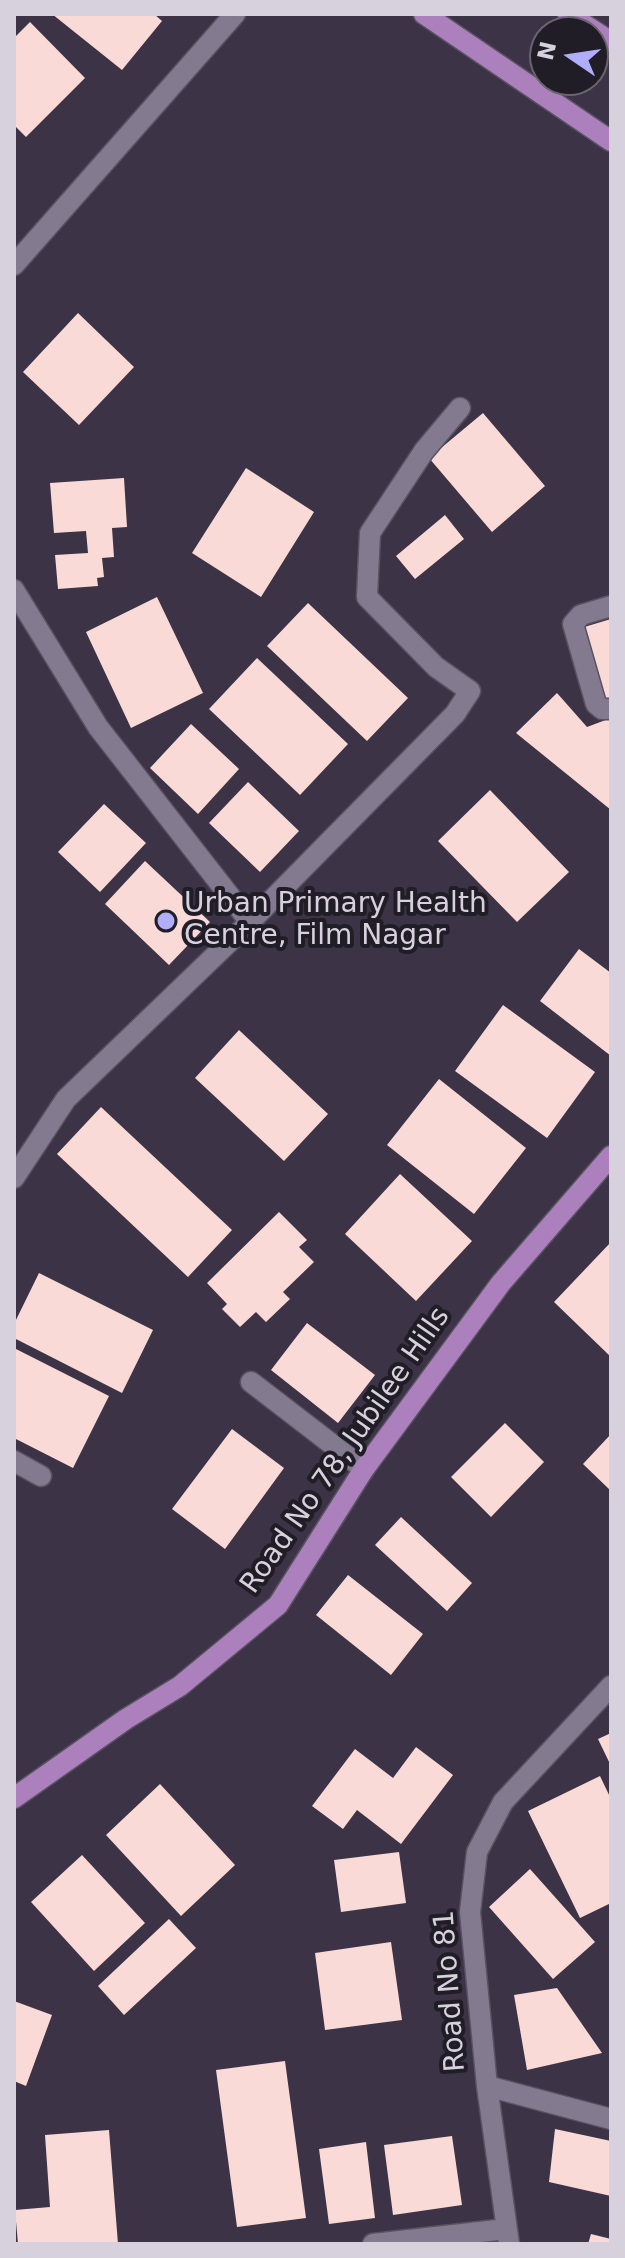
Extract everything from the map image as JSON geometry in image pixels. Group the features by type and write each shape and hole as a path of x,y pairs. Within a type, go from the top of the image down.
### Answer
{"main road":[{"path":"424,14 611,141"},
{"path":"568,14 611,42"},
{"name":"Road No 78, Jubilee Hills","path":"14,1798 126,1719 180,1686 278,1605 364,1469 501,1283 611,1156"}],"street":[{"path":"14,265 235,14"},
{"path":"14,1178 66,1099 250,922 455,714 470,691 436,667 367,597 370,533 424,451 460,408"},
{"path":"14,590 98,727 250,922"},
{"path":"611,606 581,615 573,624 596,704 602,709 611,709"},
{"path":"251,1382 364,1469"},
{"path":"14,1461 41,1476"},
{"name":"Road No 81","path":"507,2237 487,2086 470,1912 477,1852 503,1802 611,1686"},
{"path":"487,2086 611,2119"},
{"path":"373,2244 507,2237"}],"building":[{"path":"52,14 154,14 162,21 122,70"},
{"path":"30,22 85,78 26,137 14,125 14,38"},
{"path":"78,313 134,367 79,425 23,372"},
{"path":"483,413 545,486 492,532 429,458"},
{"path":"246,468 314,512 261,597 192,553"},
{"path":"124,478 127,527 112,528 114,557 102,558 104,577 97,578 98,586 58,589 55,555 88,553 86,531 54,533 50,483"},
{"path":"445,515 464,539 415,579 396,556"},
{"path":"157,597 203,693 131,728 86,632"},
{"path":"308,603 408,698 367,741 267,646"},
{"path":"611,619 611,703 605,705 581,628"},
{"path":"257,658 348,744 300,795 209,709"},
{"path":"557,693 587,727 611,718 611,810 516,733"},
{"path":"191,724 239,769 198,814 150,768"},
{"path":"248,782 299,831 260,872 209,823"},
{"path":"490,790 569,872 517,922 438,841"},
{"path":"104,804 146,843 100,892 58,852"},
{"path":"145,861 210,922 169,965 105,904"},
{"path":"579,949 611,973 611,1056 540,1001"},
{"path":"503,1005 595,1072 547,1138 455,1071"},
{"path":"239,1030 328,1114 284,1161 195,1078"},
{"path":"439,1079 526,1148 474,1214 387,1145"},
{"path":"101,1107 232,1230 188,1277 57,1154"},
{"path":"400,1174 472,1241 416,1301 345,1234"},
{"path":"279,1212 307,1240 299,1247 314,1262 283,1292 290,1299 266,1322 256,1312 240,1327 222,1309 227,1304 207,1283"},
{"path":"611,1242 611,1357 554,1302"},
{"path":"39,1273 153,1330 122,1393 14,1338 14,1324"},
{"path":"307,1323 375,1375 338,1423 271,1370"},
{"path":"14,1348 109,1396 73,1468 14,1438"},
{"path":"505,1423 544,1462 491,1517 451,1477"},
{"path":"232,1429 284,1468 225,1549 172,1509"},
{"path":"611,1434 611,1491 583,1464"},
{"path":"401,1517 472,1583 447,1611 375,1545"},
{"path":"348,1575 423,1634 391,1675 316,1615"},
{"path":"611,1733 611,1766 598,1739"},
{"path":"416,1747 453,1775 401,1844 357,1810 343,1829 312,1806 355,1749 393,1778"},
{"path":"600,1776 611,1799 611,1903 580,1918 528,1811"},
{"path":"160,1784 235,1865 181,1916 106,1835"},
{"path":"399,1852 406,1903 341,1912 334,1860"},
{"path":"82,1855 145,1923 94,1971 31,1902"},
{"path":"530,1869 595,1942 553,1979 489,1907"},
{"path":"169,1919 196,1948 124,2015 98,1986"},
{"path":"391,1942 402,2020 325,2030 315,1953"},
{"path":"557,1988 602,2053 527,2070 514,1995"},
{"path":"14,2001 52,2015 26,2086 14,2081"},
{"path":"285,2061 306,2218 237,2227 216,2070"},
{"path":"555,2129 611,2141 611,2196 549,2182"},
{"path":"109,2130 118,2244 18,2244 15,2210 50,2207 45,2135"},
{"path":"452,2136 462,2205 393,2215 384,2145"},
{"path":"366,2142 375,2218 329,2224 319,2149"},
{"path":"591,2234 611,2239 611,2244 588,2244"}],"place":[{"name":"Urban Primary Health Centre, Film Nagar","path":"166,921"}]}
